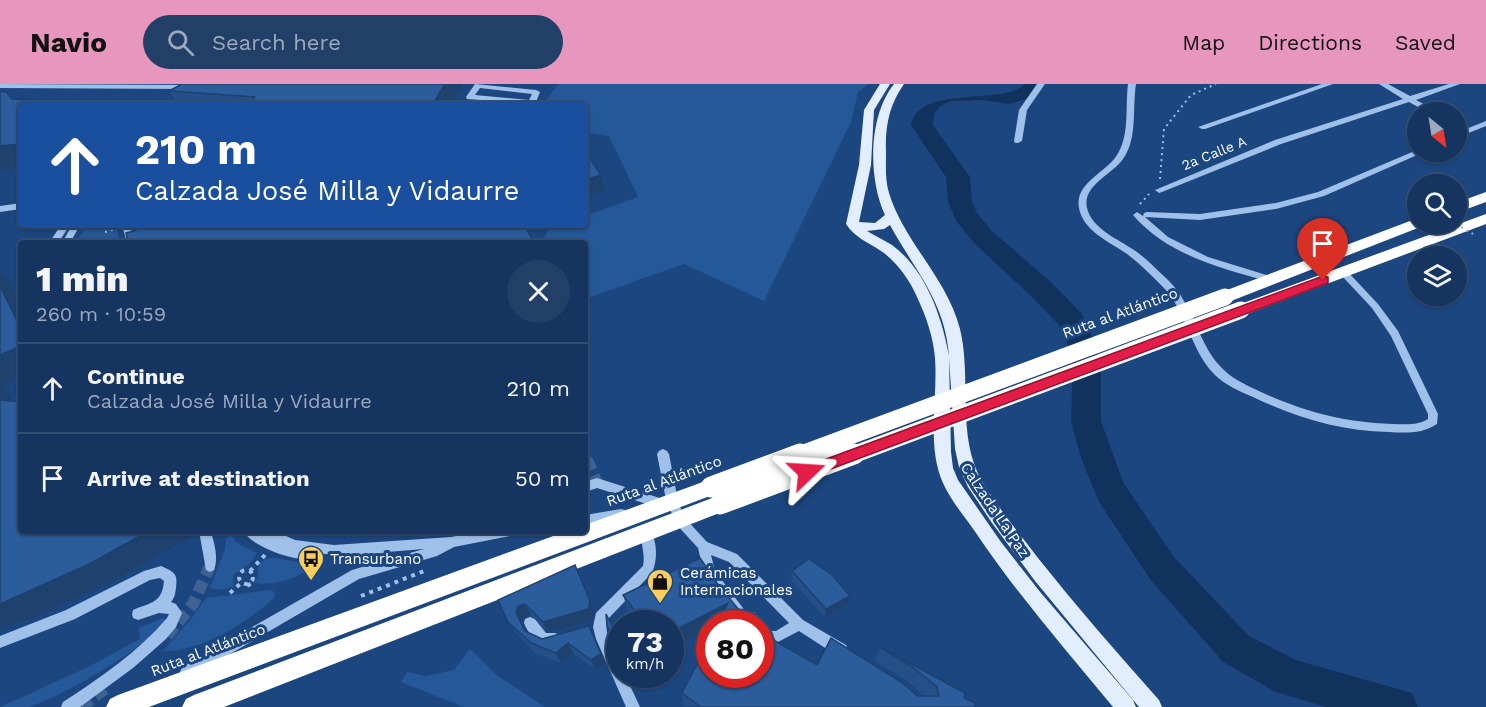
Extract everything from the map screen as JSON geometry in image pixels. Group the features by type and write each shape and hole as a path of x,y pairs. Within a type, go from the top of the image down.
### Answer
{"highway":[{"path":"1467,204 1486,197"},
{"name":"Ruta al Atlántico","path":"118,707 664,509 716,496 1241,310 1486,219"},
{"name":"Ruta al Atlántico","path":"716,496 1407,227"},
{"name":"Ruta al Atlántico","path":"194,707 647,534 664,509"}],"main road":[{"path":"885,84 869,110 865,165 852,225 878,228 885,225 892,215"},
{"name":"Calzada La Paz","path":"899,84 885,106 880,139 882,189 892,215 934,284 952,328 966,462 973,481 1064,605 1152,707"},
{"name":"Calzada La Paz","path":"852,225 858,232 888,249 908,270 923,294 937,329 942,357 942,452 945,468 952,484 1028,590 1126,707"}],"street":[{"path":"1018,141 1023,110 1041,84"},
{"path":"1132,84 1126,147 1118,161 1098,176 1084,193 1083,206 1087,219 1132,254 1182,302 1201,350 1217,371 1235,384 1295,413 1333,423 1373,428 1425,428 1433,421 1433,414 1395,334 1375,306 1344,273"},
{"path":"1202,127 1329,84"},
{"path":"1383,84 1414,102"},
{"name":"2a Calle A","path":"1159,190 1278,142 1456,84"},
{"path":"466,102 478,85 536,88"},
{"path":"0,86 200,87"},
{"path":"470,97 514,102"},
{"path":"1467,131 1486,123"},
{"path":"1142,215 1200,217 1275,206 1321,194 1407,158"},
{"path":"0,204 18,201"},
{"path":"0,209 18,206"},
{"path":"1142,215 1165,239 1204,259 1270,279"},
{"path":"663,454 664,509"},
{"path":"588,486 597,483 664,509 703,546 733,558 798,624 853,658"},
{"path":"588,520 664,509"},
{"path":"206,534 210,566"},
{"path":"253,534 266,543 291,552 333,556 382,555 383,561 377,567"},
{"path":"272,534 295,545 334,550 451,542 493,534"},
{"path":"465,539 473,534"},
{"path":"633,707 594,629 602,617 648,569 651,558 647,534"},
{"path":"140,698 356,574 437,551 451,542"},
{"path":"703,546 709,573 738,610"},
{"path":"0,642 28,632 148,575 161,572 171,578 170,591 159,607"},
{"path":"68,707 104,683 176,618 176,610 159,607 138,614"},
{"path":"530,623 538,637 548,641 567,636"},
{"path":"774,638 798,624"}],"path":[{"path":"1142,215 1137,209 1145,197 1159,190 1164,129 1191,95 1216,84"},
{"path":"105,232 117,228"},
{"path":"1467,230 1473,234"},
{"path":"240,584 238,581 240,574 250,571 268,551"},
{"path":"230,592 240,584 248,583 253,577 250,571"},
{"path":"361,596 424,572"},
{"path":"248,583 251,589"}],"shaded area":[{"path":"558,84 869,84 858,92 851,122 764,301 684,264 588,298 588,240 544,240 549,229 588,228 588,215 638,197 609,136 588,132 588,102 545,102"},
{"path":"85,228 117,228 119,240 78,240"},
{"path":"231,535 237,543 257,553 250,563 233,577 234,586 222,590 210,588 225,549 226,538"},
{"path":"274,558 316,565 286,580 262,584 253,583 258,578 261,561"},
{"path":"270,590 275,592 274,598 223,634 193,647 163,651 206,598"},
{"path":"163,618 166,621 141,644 81,683 28,707 0,707 88,667 140,639 139,628"},
{"path":"470,649 495,674 545,707 464,707 401,682 407,672 426,676 454,670"}],"building":[{"path":"182,84 445,84 434,102 251,102 255,97 169,91"},
{"path":"0,92 6,92 12,99 76,101 18,102 18,144 0,146"},
{"path":"588,156 601,175 588,179"},
{"path":"143,228 526,228 532,240 127,240 126,233"},
{"path":"0,286 18,323 18,347 0,355"},
{"path":"0,400 18,402 18,534 144,534 89,564 0,604"},
{"path":"700,558 739,610 724,610 728,603 714,610 696,610 696,620 684,626 684,610 634,610 623,595"},
{"path":"809,559 832,575 850,596 826,609 792,571"},
{"path":"575,565 590,601 588,609 543,622 525,604 518,606 516,613 525,631 542,639 589,626 601,654 591,660 568,643 556,653 531,643 508,622 498,600"},
{"path":"831,638 901,682 918,696 939,696 937,687 914,668 880,647 965,693 964,698 975,703 975,707 701,707 682,693 696,666 696,688 774,688 774,639 817,665"}],"waterway":[{"path":"1036,84 1028,93 1009,98 982,94 948,95 932,101 923,114 922,125 958,177 960,202 966,216 984,238 1042,290 1071,320 1087,357 1086,421 1097,458 1111,492 1162,568 1236,649 1290,678 1398,707"}],"tunnel":[{"path":"588,462 597,483"},
{"path":"167,636 193,604 210,566"},
{"path":"81,707 107,687"}],"place":[{"name":"Transurbano","path":"311,582"},
{"name":"Cerámicas Internacionales","path":"660,605"}],"route":[{"path":"807,472 1323,280"}]}
